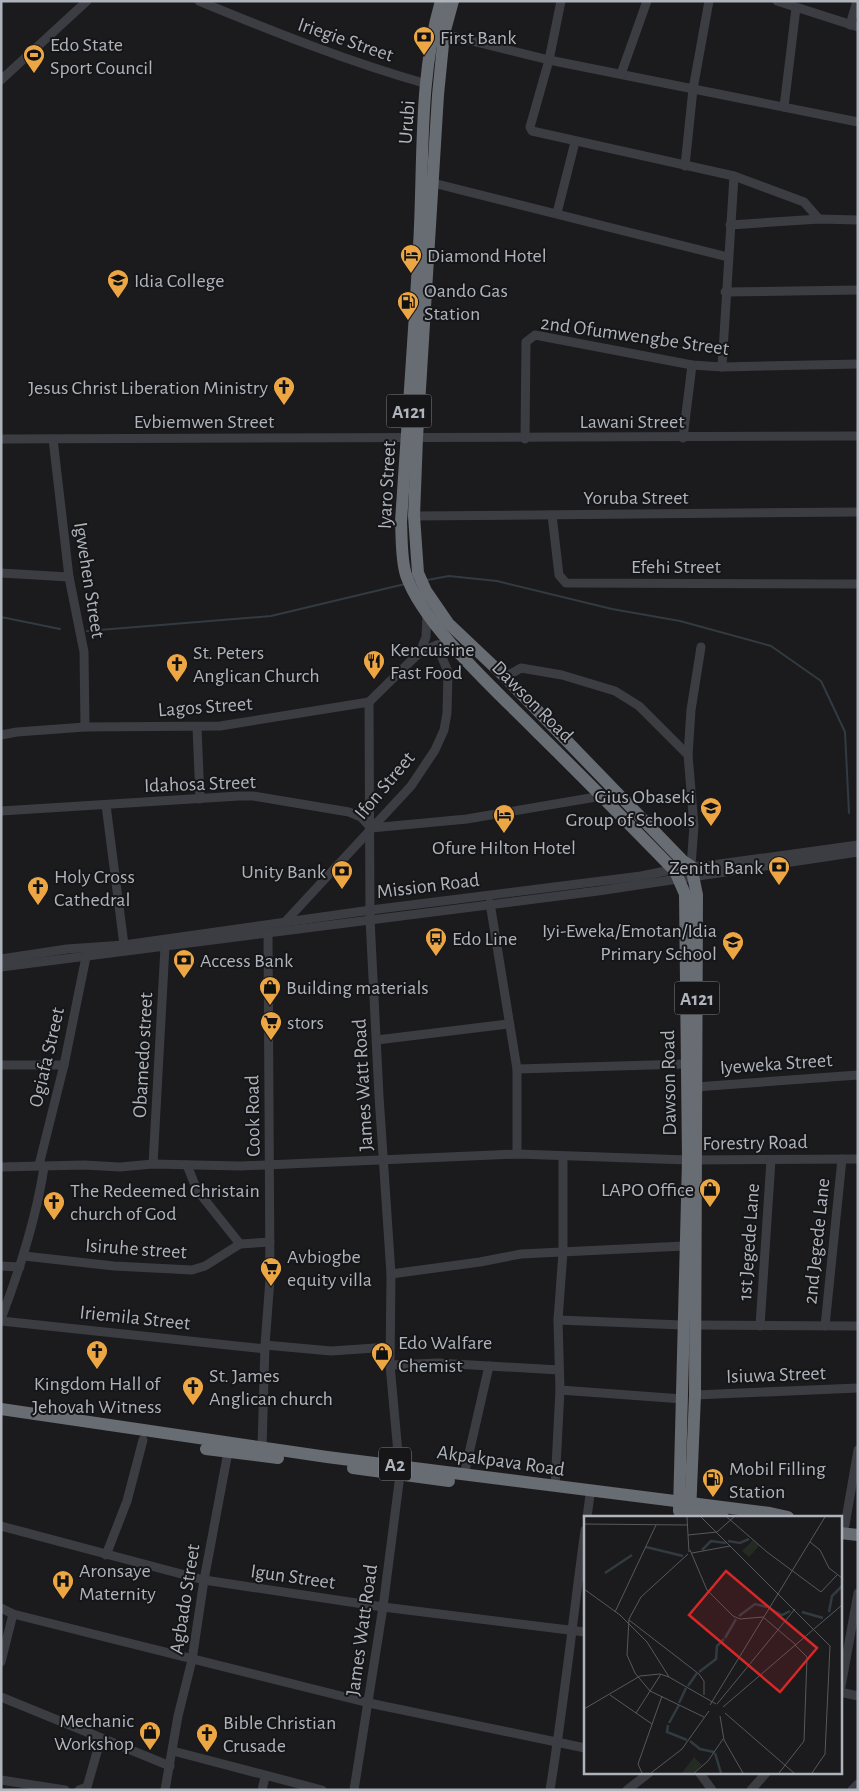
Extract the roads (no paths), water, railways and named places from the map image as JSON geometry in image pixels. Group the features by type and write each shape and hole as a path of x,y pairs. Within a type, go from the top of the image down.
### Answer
{"highway":[{"name":"Urubi","path":"424,245 427,84 432,30 441,1"},
{"name":"Urubi","path":"424,245 433,183 444,34 453,1"},
{"name":"Iyaro Street","path":"412,574 403,562 401,522 412,438 424,245"},
{"name":"Iyaro Street","path":"412,438 414,516 412,574"},
{"name":"Dawson Road","path":"412,574 413,588 427,614 494,689 602,796 677,874 685,894 685,1064 692,1160 696,1325 689,1397 685,1511"},
{"name":"Dawson Road","path":"412,574 448,622 505,677 692,871 697,893 696,1087 692,1160 684,1246 682,1325 689,1397"},
{"name":"Akpakpava Road","path":"1,1409 262,1447 565,1495 590,1495 718,1516"},
{"name":"Akpakpava Road","path":"1,1417 228,1452 464,1475 555,1486 685,1511 770,1513 784,1516"},
{"path":"846,1528 858,1535"}],"street":[{"path":"1,80 87,1"},
{"name":"Iriegie Street","path":"200,1 323,50 378,70 427,84"},
{"path":"562,1 549,60 530,127 534,133 734,176 804,202 819,219"},
{"path":"620,74 646,1"},
{"path":"686,166 693,89 709,1"},
{"path":"777,1 854,26 857,1"},
{"path":"784,107 796,8"},
{"path":"444,34 549,60 858,122"},
{"path":"557,213 575,142"},
{"path":"722,367 734,176"},
{"path":"433,183 728,257"},
{"path":"730,225 819,219 858,220"},
{"path":"726,292 858,290"},
{"name":"2nd Ofumwengbe Street","path":"525,439 526,342 535,335 692,364 722,367 858,364"},
{"path":"683,438 692,364"},
{"name":"Lawani Street","path":"412,438 525,439 858,436"},
{"name":"Evbiemwen Street","path":"1,439 412,438"},
{"name":"Igwehen Street","path":"53,439 69,578 84,652 85,727"},
{"name":"Yoruba Street","path":"414,516 858,512"},
{"name":"Efehi Street","path":"552,515 559,575 566,582 858,584"},
{"path":"1,572 69,578"},
{"path":"420,652 426,637 427,614"},
{"path":"370,702 420,652 437,645 452,643"},
{"name":"Ifon Street","path":"285,922 411,786 435,750 444,730 447,713 448,672 437,645"},
{"path":"692,871 694,826 688,755 691,710 702,648"},
{"path":"505,677 521,668 562,675 615,691 639,706 688,755"},
{"name":"Lagos Street","path":"1,736 17,732 85,727 220,726 370,702"},
{"name":"James Watt Road","path":"354,1790 383,1607 400,1469 390,1365 391,1274 370,914 370,702"},
{"path":"197,727 200,799"},
{"name":"Idahosa Street","path":"1,812 253,796 349,812 361,817 371,828"},
{"path":"371,828 467,820 602,796"},
{"path":"106,805 124,945"},
{"name":"Mission Road","path":"692,871 705,866 858,845"},
{"name":"Mission Road","path":"1,959 67,949 124,945 285,922 490,903 692,871 858,852"},
{"name":"Mission Road","path":"1,967 268,933 370,914 677,874"},
{"path":"490,903 508,1024 517,1069 517,1154"},
{"name":"Cook Road","path":"262,1447 265,1347 270,1279 268,933"},
{"name":"Obamedo street","path":"153,1164 165,947"},
{"name":"Ogiafa Street","path":"1,1320 24,1256 37,1210 42,1166 86,957"},
{"path":"377,1040 508,1024"},
{"path":"517,1069 685,1064"},
{"path":"1,1065 64,1065"},
{"name":"Iyeweka Street","path":"696,1087 858,1074"},
{"name":"Forestry Road","path":"1,1167 153,1164 240,1166 517,1154 692,1160 858,1159"},
{"path":"555,1486 560,1390 558,1320 563,1252 563,1157"},
{"name":"2nd Jegede Lane","path":"825,1326 842,1159"},
{"name":"1st Jegede Lane","path":"760,1326 771,1160"},
{"path":"187,1165 197,1190 240,1244"},
{"name":"Isiruhe street","path":"24,1256 114,1266 192,1270 205,1266 240,1244 270,1242"},
{"path":"391,1274 480,1262 521,1254 684,1246"},
{"path":"1,1266 20,1267"},
{"name":"Iriemila Street","path":"1,1320 331,1352 390,1348"},
{"path":"558,1320 682,1325"},
{"path":"696,1325 858,1326"},
{"path":"390,1365 438,1363 559,1370"},
{"path":"464,1475 489,1366"},
{"name":"Isiuwa Street","path":"560,1390 689,1397 858,1388"},
{"path":"106,1555 127,1501 143,1440"},
{"path":"846,1528 858,1450"},
{"name":"Agbado Street","path":"165,1790 178,1716 192,1660 204,1580 228,1452"},
{"path":"587,1516 590,1495"},
{"name":"Igun Street","path":"1,1526 204,1580 383,1607 584,1632"},
{"path":"550,1790 562,1719 571,1629 584,1537"},
{"path":"842,1681 858,1593"},
{"path":"1,1608 13,1614 369,1703 584,1748"},
{"path":"1,1662 13,1614"},
{"path":"842,1692 858,1696"},
{"path":"1,1697 170,1766"},
{"path":"85,1789 101,1738"},
{"path":"173,1751 265,1777 322,1790"},
{"path":"627,1790 647,1774"},
{"path":"700,1774 712,1790"},
{"path":"751,1790 765,1774"},
{"path":"262,1790 265,1777"},
{"path":"1,1780 65,1790"},
{"path":"852,1790 858,1784"}],"waterway":[{"path":"427,580 449,576 497,581 612,609 680,621 771,646 821,681 845,732 849,813"},
{"path":"87,631 271,616 405,584"},
{"path":"1,617 60,629"}],"place":[{"name":"First Bank","path":"424,56"},
{"name":"Edo State Sport Council","path":"34,74"},
{"name":"Diamond Hotel","path":"411,274"},
{"name":"Idia College","path":"118,299"},
{"name":"Oando Gas Station","path":"408,321"},
{"name":"Jesus Christ Liberation Ministry","path":"284,406"},
{"name":"Kencuisine Fast Food","path":"374,680"},
{"name":"St. Peters Anglican Church","path":"177,683"},
{"name":"Gius Obaseki Group of Schools","path":"711,827"},
{"name":"Ofure Hilton Hotel","path":"504,834"},
{"name":"Zenith Bank","path":"779,886"},
{"name":"Unity Bank","path":"342,890"},
{"name":"Holy Cross Cathedral","path":"38,906"},
{"name":"Edo Line","path":"436,957"},
{"name":"Iyi-Eweka/Emotan/Idia Primary School","path":"733,961"},
{"name":"Access Bank","path":"184,979"},
{"name":"Building materials","path":"270,1006"},
{"name":"stors","path":"271,1041"},
{"name":"LAPO Office","path":"710,1208"},
{"name":"The Redeemed Christain church of God","path":"54,1221"},
{"name":"Avbiogbe equity villa","path":"271,1287"},
{"name":"Kingdom Hall of Jehovah Witness","path":"97,1370"},
{"name":"Edo Walfare Chemist","path":"382,1372"},
{"name":"St. James Anglican church","path":"193,1406"},
{"name":"Mobil Filling Station","path":"713,1498"},
{"name":"Aronsaye Maternity","path":"63,1600"},
{"name":"Mechanic Workshop","path":"150,1751"},
{"name":"Bible Christian Crusade","path":"207,1753"}]}
